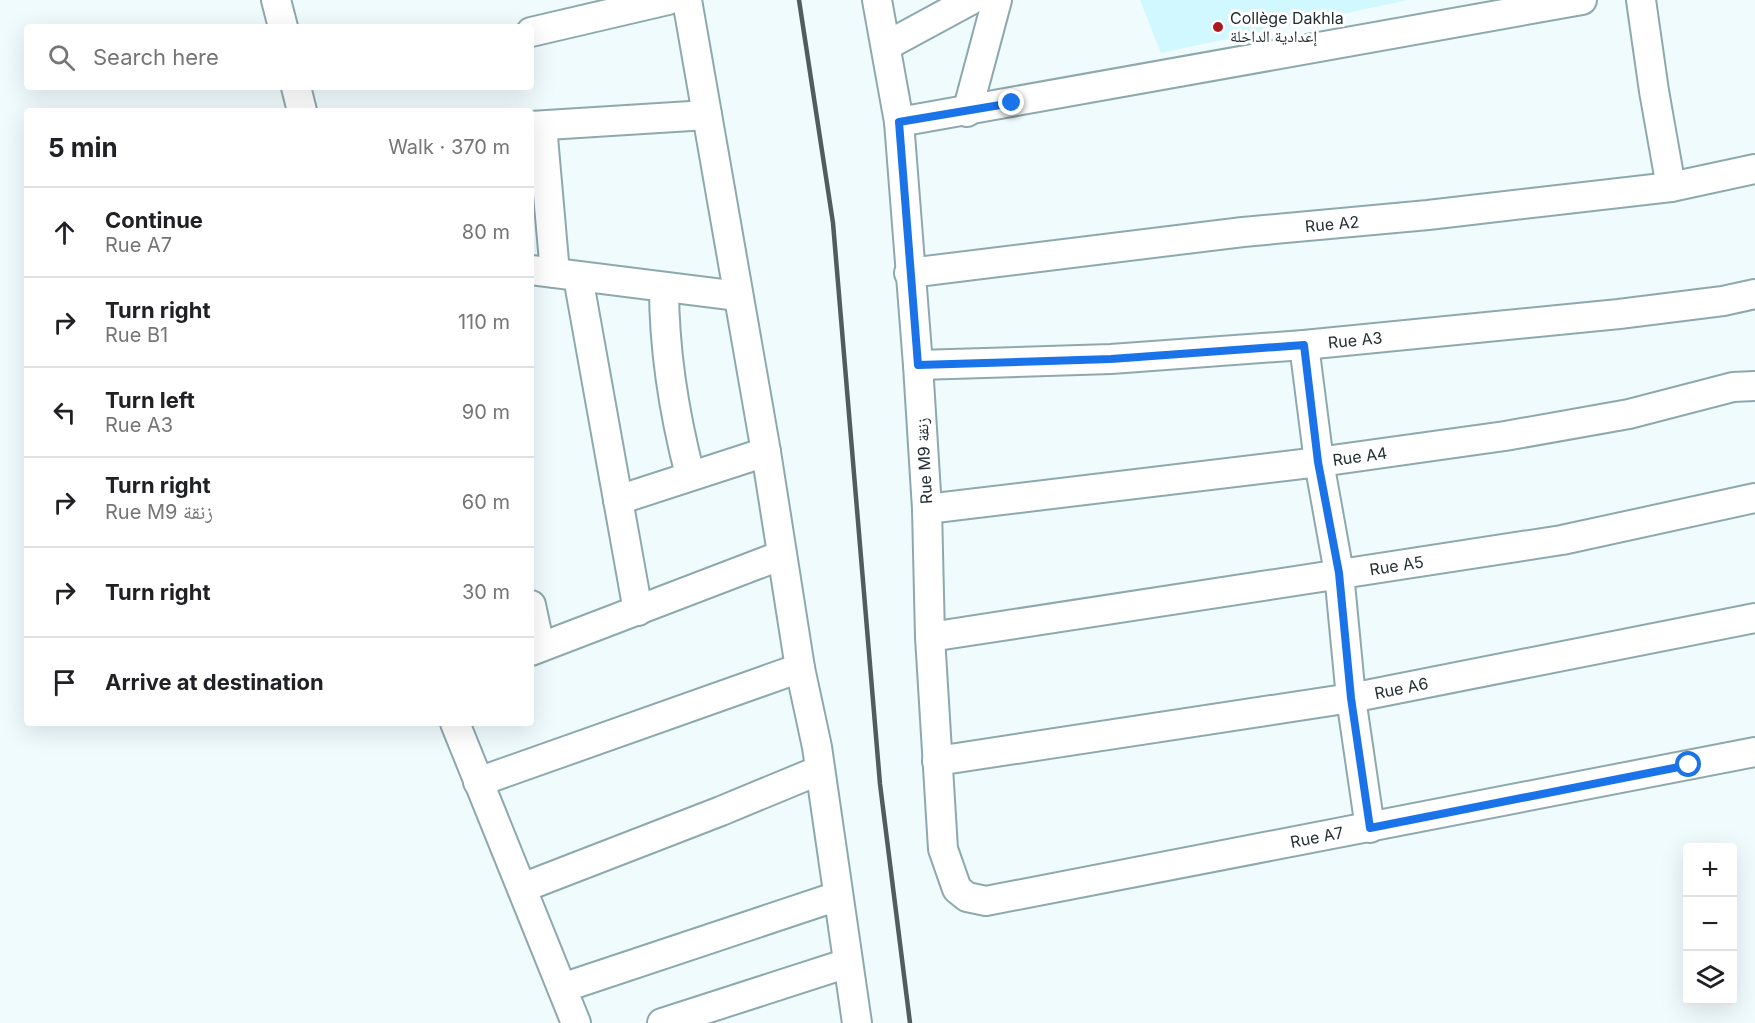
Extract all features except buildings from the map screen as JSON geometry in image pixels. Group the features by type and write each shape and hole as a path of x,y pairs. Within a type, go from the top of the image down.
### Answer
{"street":[{"path":"276,0 281,24"},
{"path":"534,31 668,0"},
{"path":"687,0 766,452 800,668 820,770 857,1023"},
{"name":"Rue M9 زنقة","path":"877,0 899,122 909,273 918,365 927,509 930,637 943,849 957,889 967,897 986,901"},
{"path":"886,46 971,0"},
{"path":"967,112 997,0"},
{"path":"899,122 967,112 1581,0"},
{"path":"1641,0 1671,187"},
{"path":"297,90 301,108"},
{"path":"638,611 618,500 555,273 536,126 707,115"},
{"name":"Rue A2","path":"909,273 1243,232 1428,215 1671,187 1755,169"},
{"path":"555,273 738,296"},
{"path":"664,287 670,385 690,476"},
{"name":"Rue A3","path":"918,365 1111,359 1304,345 1619,314 1723,301 1755,294"},
{"path":"1304,345 1318,462 1339,573 1351,698 1370,828"},
{"name":"Rue A4","path":"927,509 1318,462 1505,436 1629,414 1733,387 1755,386"},
{"path":"618,500 766,452"},
{"name":"Rue A5","path":"930,637 1562,540 1755,498"},
{"path":"534,631 536,649 782,555"},
{"name":"Rue A6","path":"937,761 1351,698 1755,618"},
{"path":"478,782 800,668"},
{"path":"456,726 576,1023"},
{"name":"Rue A7","path":"986,901 1755,752"},
{"path":"522,888 820,770"},
{"path":"562,988 838,896"},
{"path":"662,1023 848,963"}],"shaded area":[{"name":"Collège Dakhla إعدادية الداخلة","path":"1140,0 1408,0 1161,53"}],"railway":[{"path":"799,0 833,223 880,784 910,1023"}],"place":[{"name":"Collège Dakhla إعدادية الداخلة","path":"1218,27"}],"route":[{"path":"1012,103 899,122 909,273 918,365 1111,359 1304,345 1318,462 1339,573 1351,698 1370,828 1689,765"}]}
